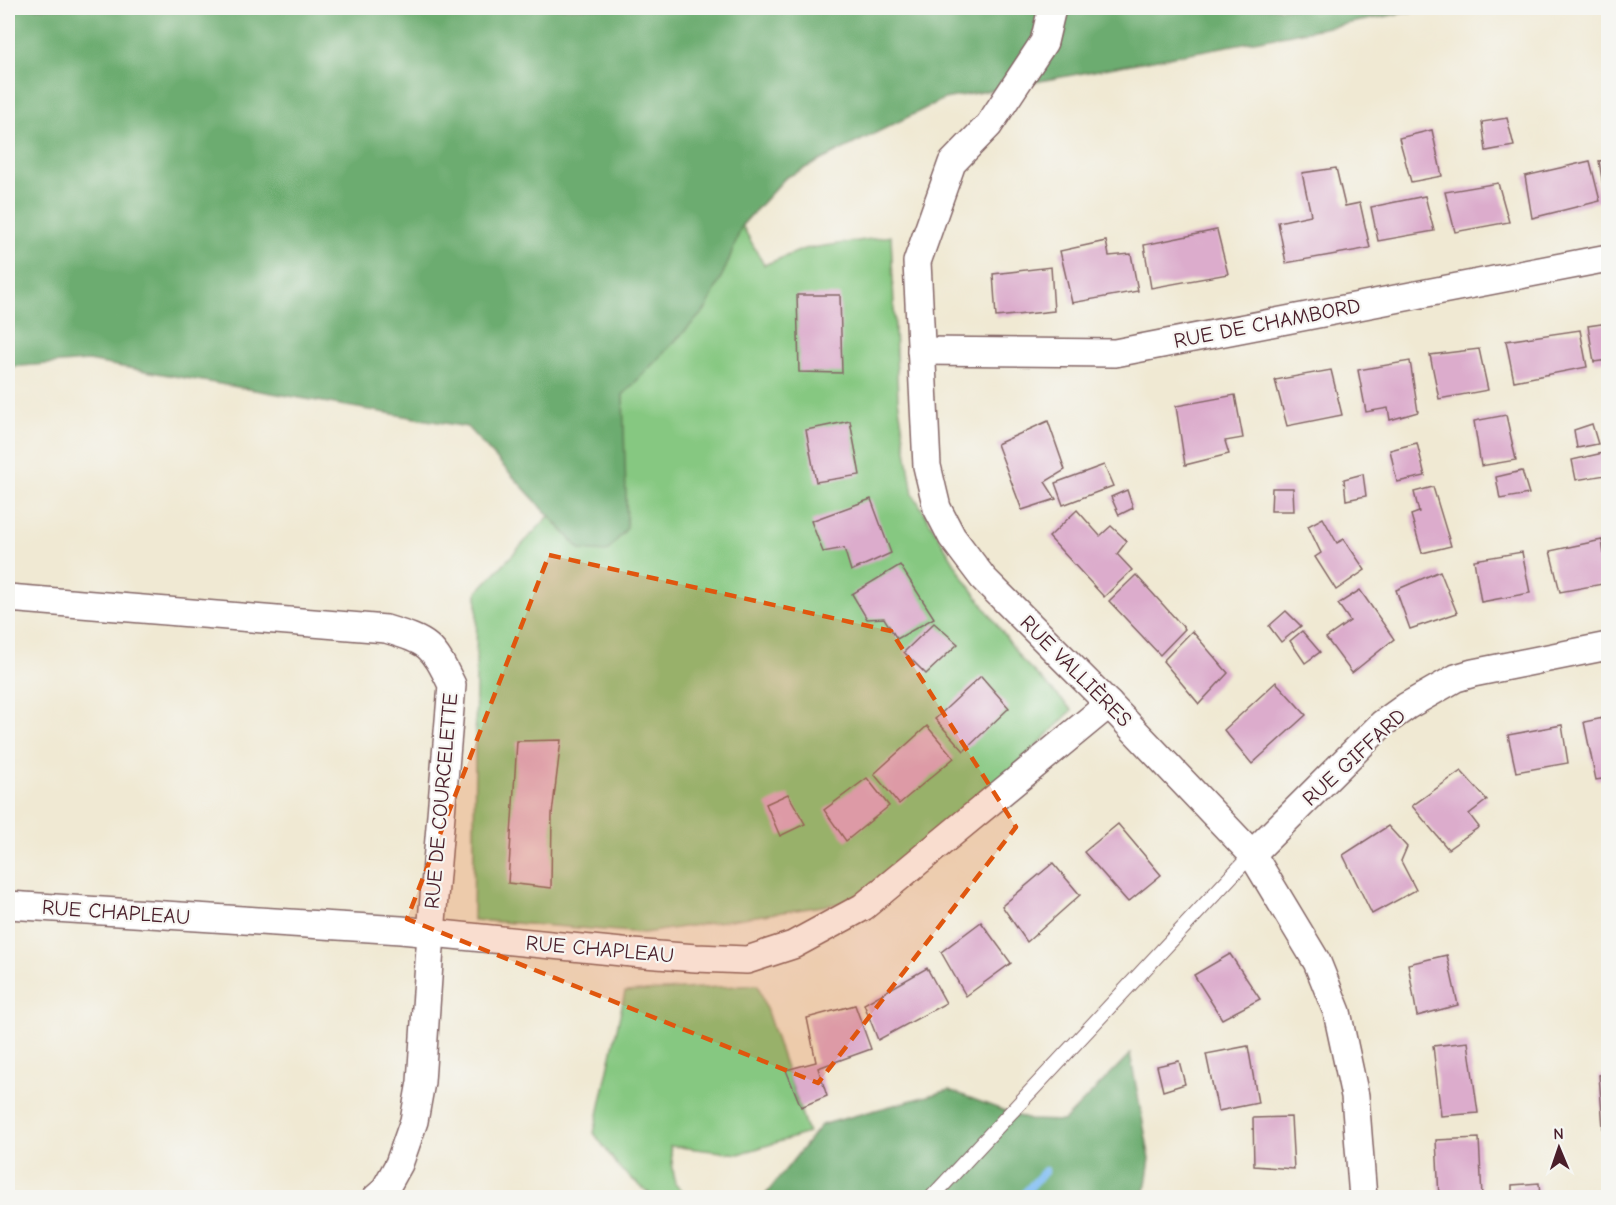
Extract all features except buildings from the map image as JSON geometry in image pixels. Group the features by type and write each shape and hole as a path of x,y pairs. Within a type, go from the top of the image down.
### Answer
{"street":[{"name":"RUE VALLIÈRES","path":"1052,8 1044,42 989,125 952,164 917,262 927,465 938,508 952,537 983,578 1109,704 1252,854 1317,962 1337,1012 1355,1096 1363,1197"},
{"name":"RUE DE CHAMBORD","path":"921,351 1115,352 1608,258"},
{"name":"RUE DE COURCELETTE","path":"8,598 386,629 420,640 438,656 452,685 430,933 421,1082 414,1121 399,1164 384,1191 376,1197"},
{"name":"RUE GIFFARD","path":"1252,854 1382,724 1407,706 1456,678 1608,646"},
{"name":"RUE CHAPLEAU","path":"8,905 430,933 696,958 747,960 793,945 863,908 1109,704"}],"lane":[{"path":"931,1197 1252,854"}],"highlighted area":[{"path":"549,555 891,631 1016,827 818,1083 407,919"}],"green space":[{"path":"8,8 1430,8 944,99 785,178 742,225 727,265 706,309 623,395 627,528 607,552 581,550 467,427 88,361 8,367"},
{"path":"785,178 742,225 764,265 804,249 891,236 898,399 913,494 961,574 1022,660 1072,710 1015,768 849,902 644,933 473,920 477,592 549,516 581,550 611,225"},
{"path":"758,985 808,1133 739,1154 670,1146 675,1184 689,1198 651,1197 620,1169 594,1133 625,992"},
{"path":"1130,1054 1150,1159 1144,1197 763,1198 821,1125 949,1090 1029,1120 1064,1121"}],"waterway":[{"path":"1020,1198 1045,1171"}]}
